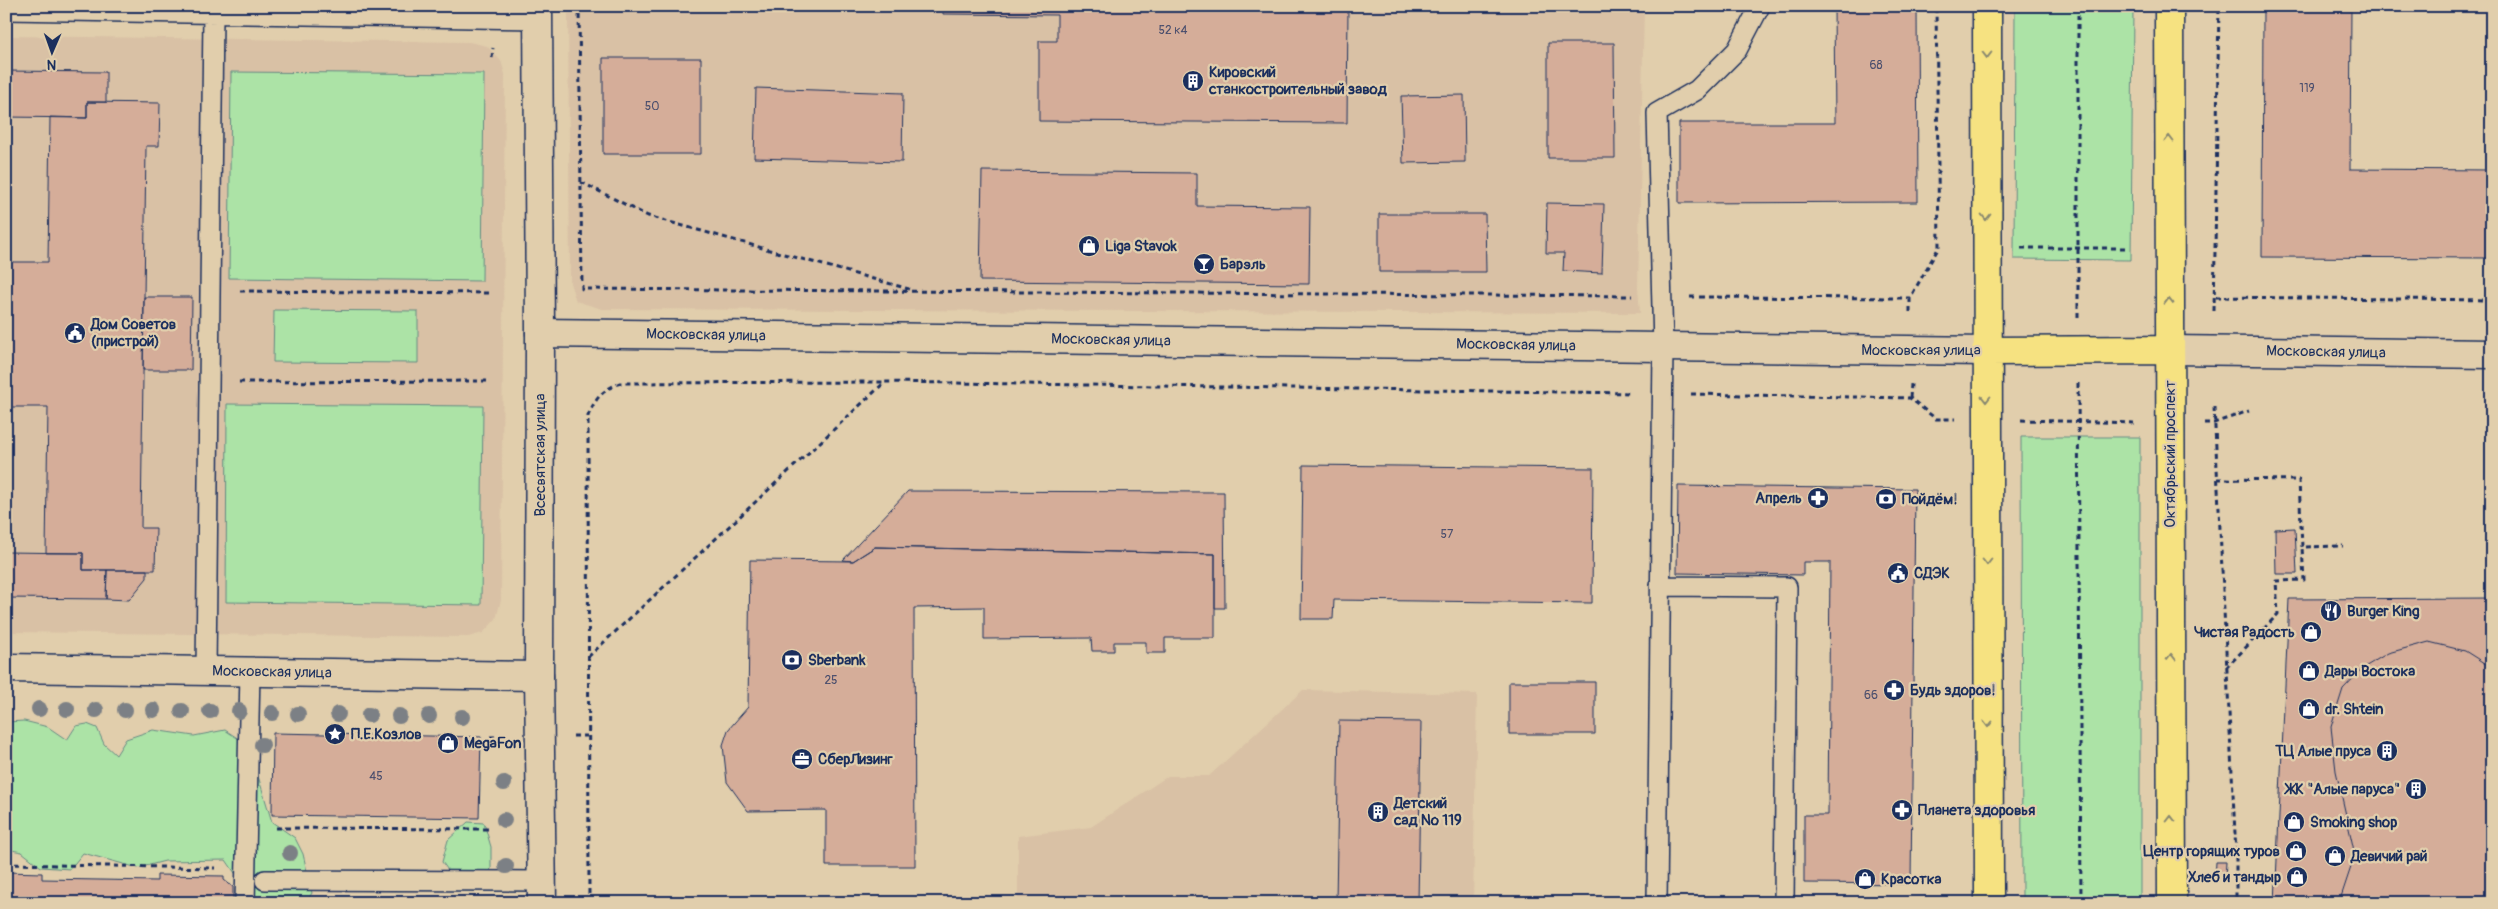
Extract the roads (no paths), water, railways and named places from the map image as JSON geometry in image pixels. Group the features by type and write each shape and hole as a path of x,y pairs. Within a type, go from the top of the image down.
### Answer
{"main road":[{"path":"1987,6 1986,351 1989,903"},
{"name":"Октябрьский проспект","path":"2169,6 2172,903"},
{"name":"Всесвятская улица","path":"538,13 540,332 539,676 542,892"},
{"name":"Московская улица","path":"540,332 1986,351 2170,350 2492,354"},
{"name":"Московская улица","path":"6,668 539,676"}],"lane":[{"path":"1657,903 1663,347 1657,113 1697,90 1736,50 1760,6"},
{"path":"6,10 213,14 538,13"},
{"path":"206,671 213,14"},
{"path":"1660,586 1787,587 1784,903"},
{"path":"245,903 250,672"},
{"path":"265,880 542,892"}],"place":[{"name":"Кировский станкостроительный завод","path":"1193,81"},
{"name":"Liga Stavok","path":"1089,246"},
{"name":"Барэль","path":"1204,264"},
{"name":"Дом Советов (пристрой)","path":"75,333"},
{"name":"Апрель","path":"1818,498"},
{"name":"Пойдём!","path":"1886,499"},
{"name":"СДЭК","path":"1898,573"},
{"name":"Burger King","path":"2331,611"},
{"name":"Чистая Радость","path":"2311,632"},
{"name":"Sberbank","path":"792,660"},
{"name":"Дары Востока","path":"2309,671"},
{"name":"Будь здоров!","path":"1894,690"},
{"name":"dr. Shtein","path":"2309,709"},
{"name":"П.Е.Козлов","path":"335,734"},
{"name":"MegaFon","path":"448,743"},
{"name":"ТЦ Алые пруса","path":"2387,751"},
{"name":"СберЛизинг","path":"802,759"},
{"name":"ЖК \"Алые паруса\"","path":"2416,789"},
{"name":"Планета здоровья","path":"1902,810"},
{"name":"Детский сад № 119","path":"1378,812"},
{"name":"Smoking shop","path":"2294,822"},
{"name":"Центр горящих туров","path":"2296,851"},
{"name":"Девичий рай","path":"2335,856"},
{"name":"Хлеб и тандыр","path":"2297,877"},
{"name":"Красотка","path":"1865,879"}]}
